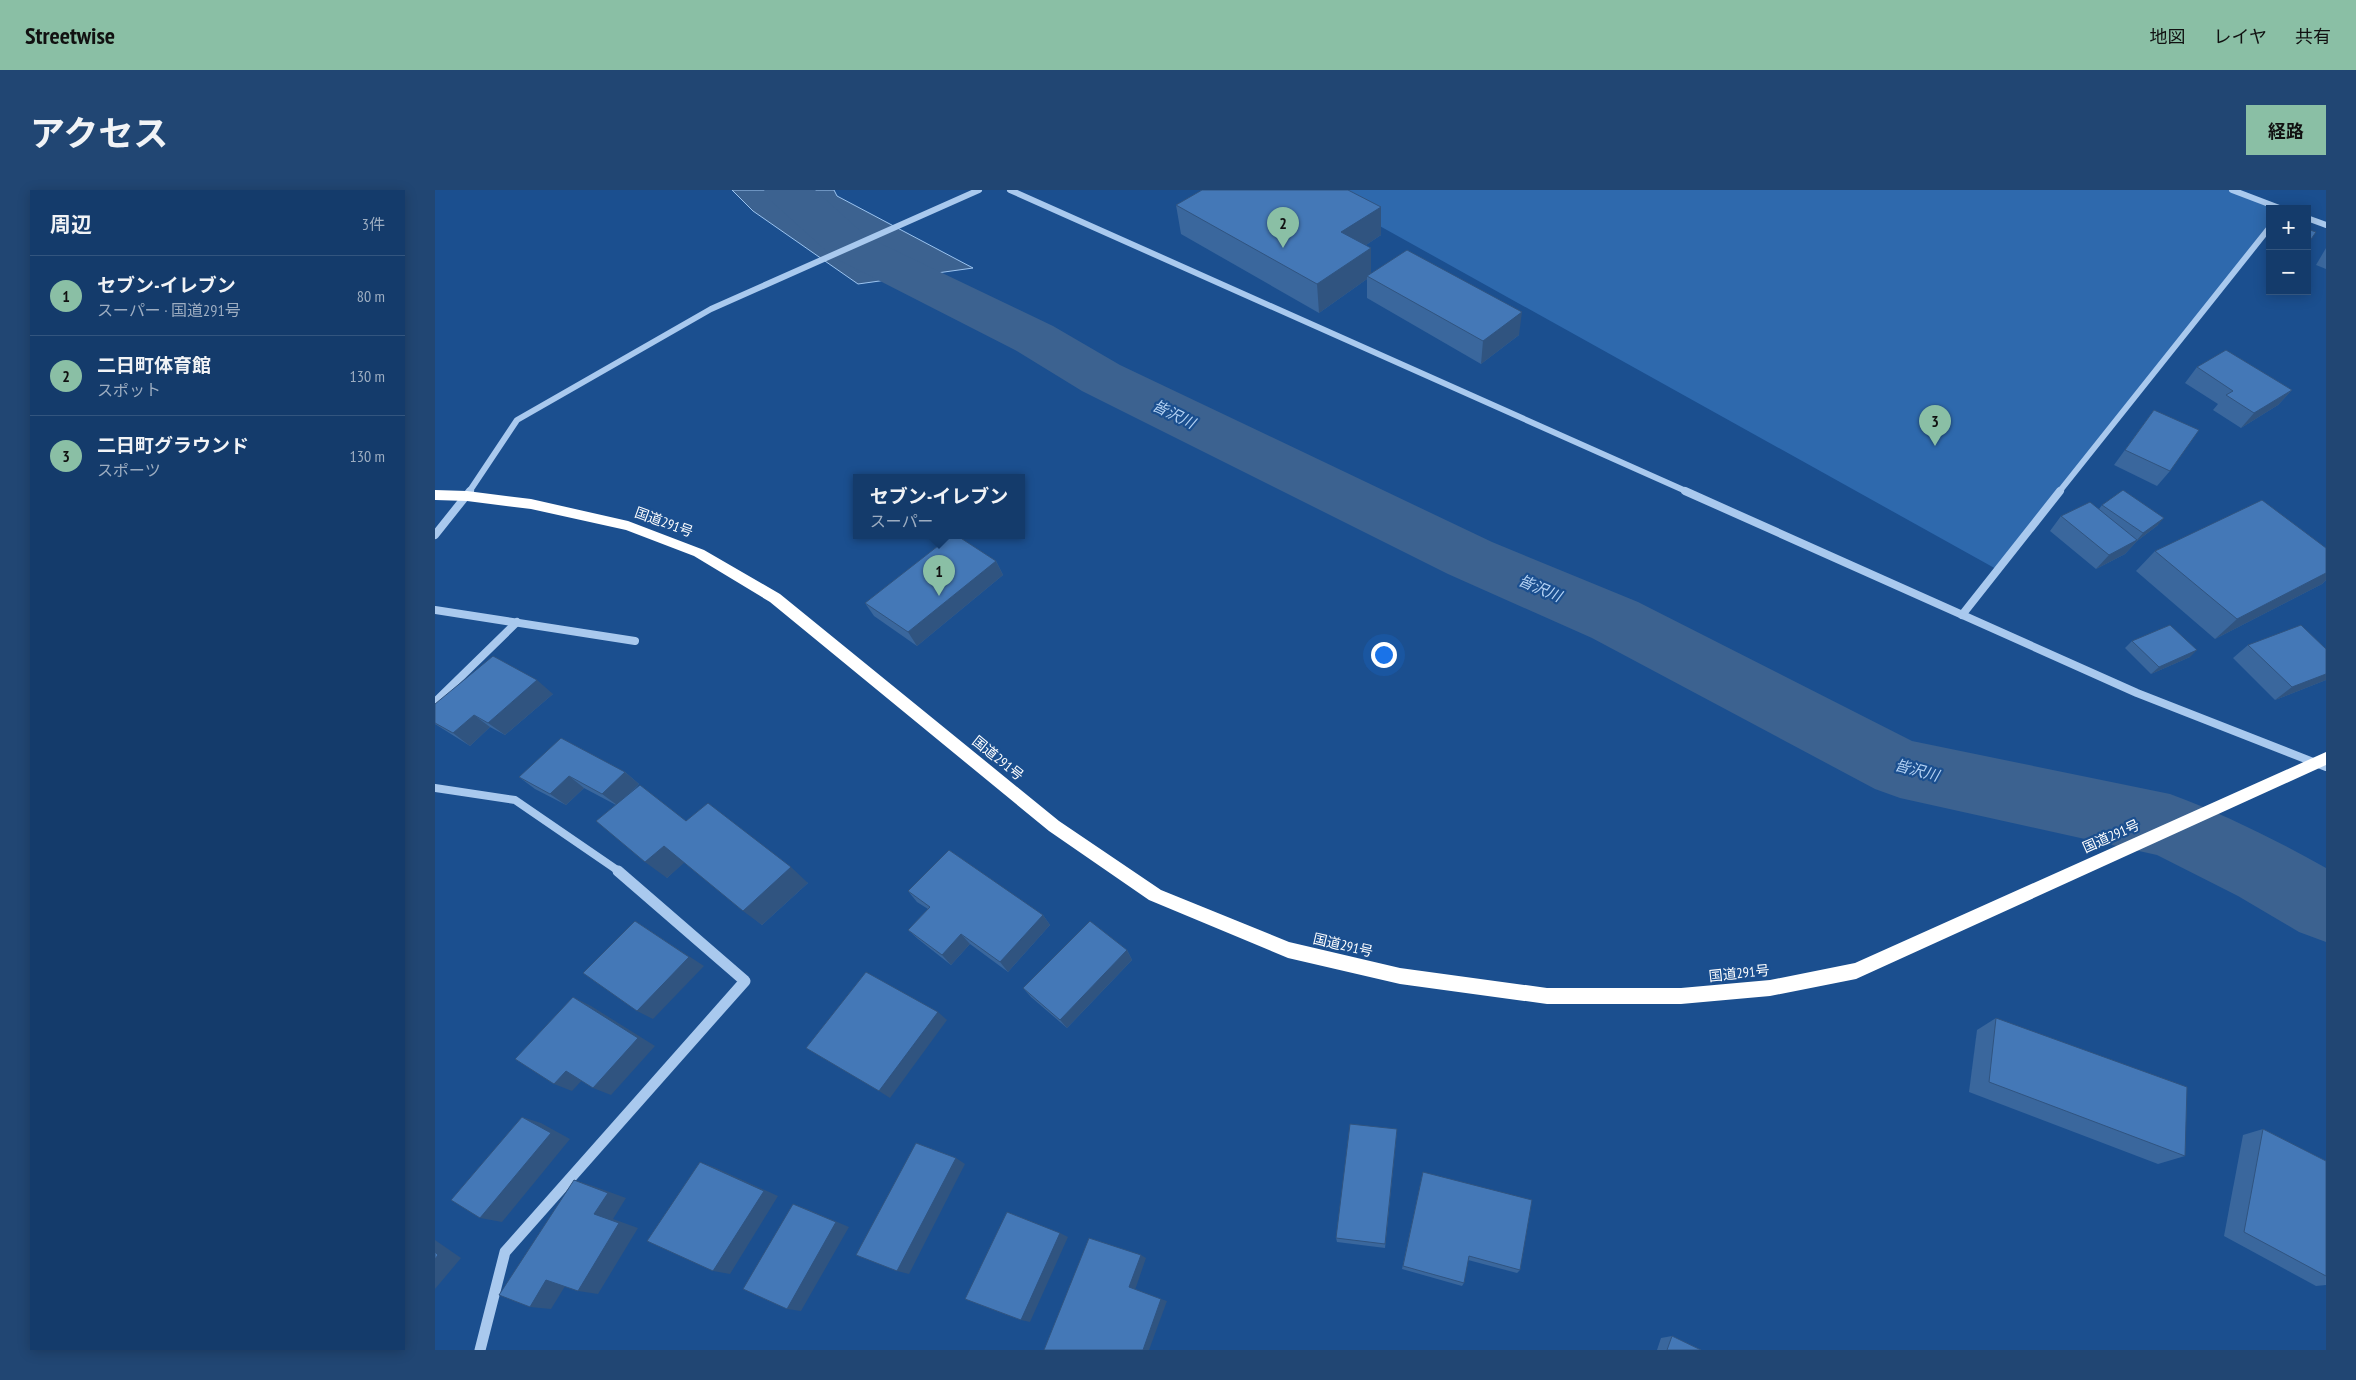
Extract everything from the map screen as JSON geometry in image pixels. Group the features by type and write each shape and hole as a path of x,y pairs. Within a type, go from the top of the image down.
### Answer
{"highway":[{"name":"国道291号","path":"435,495 467,496 531,504 628,526 699,553 775,598 1054,826 1155,895 1288,950 1400,976 1547,996 1681,996 1769,988 1856,971 2322,763"}],"street":[{"path":"435,535 467,496 517,420 711,309 979,190"},
{"path":"1009,190 2137,693 2322,763"},
{"path":"2232,190 2271,205"},
{"path":"2311,220 2326,226"},
{"path":"1962,615 2266,232"},
{"path":"435,610 635,640"},
{"path":"435,702 517,622"},
{"path":"435,788 515,800 616,869 745,981 505,1252 480,1350"}],"shaded area":[{"path":"732,190 834,190 837,196 973,268 858,284 753,211"},
{"path":"1315,190 2232,190 2271,205 2266,205 2266,232 1998,570"}],"building":[{"path":"1202,190 1348,190 1381,207 1341,232 1371,248 1317,284 1176,205"},
{"path":"2311,230 2316,232 2311,239"},
{"path":"1407,250 1522,312 1483,341 1367,276"},
{"path":"2226,350 2292,390 2254,413 2226,395 2233,391 2197,367"},
{"path":"2154,410 2199,430 2170,471 2125,450"},
{"path":"2123,490 2164,518 2143,533 2102,505"},
{"path":"2262,500 2326,548 2326,573 2237,619 2155,551"},
{"path":"2090,502 2137,540 2109,555 2061,516"},
{"path":"947,539 962,539 996,561 908,632 865,603"},
{"path":"2170,625 2197,650 2159,667 2132,641"},
{"path":"2301,625 2326,649 2326,674 2292,687 2248,645"},
{"path":"493,656 537,680 488,723 474,715 453,733 435,723 435,704"},
{"path":"561,738 625,772 602,794 569,776 550,794 519,777"},
{"path":"640,785 686,821 708,803 791,867 743,911 664,846 645,862 596,821"},
{"path":"949,850 1043,915 1000,962 961,934 942,955 908,930 930,907 908,891"},
{"path":"635,921 689,957 637,1011 583,973"},
{"path":"1090,921 1127,950 1060,1020 1023,988"},
{"path":"866,972 938,1012 879,1091 806,1048"},
{"path":"573,997 638,1038 593,1088 566,1071 554,1084 515,1059"},
{"path":"1996,1018 2187,1087 2185,1156 1989,1082"},
{"path":"522,1117 551,1133 480,1218 451,1200"},
{"path":"1350,1124 1397,1129 1385,1244 1336,1238"},
{"path":"2263,1129 2326,1161 2326,1276 2244,1232"},
{"path":"916,1143 956,1158 897,1271 856,1255"},
{"path":"700,1162 764,1191 713,1271 647,1241"},
{"path":"1423,1172 1532,1200 1520,1270 1469,1256 1464,1283 1403,1266"},
{"path":"574,1180 608,1193 594,1214 619,1223 578,1291 546,1280 530,1307 499,1295"},
{"path":"793,1204 836,1222 787,1309 743,1289"},
{"path":"1007,1212 1060,1233 1021,1320 965,1299"},
{"path":"1089,1238 1141,1255 1129,1287 1161,1299 1143,1350 1044,1350"},
{"path":"1672,1336 1701,1350 1667,1350"}],"waterway":[{"name":"皆沢川","path":"787,190 850,247 1034,338 1101,378 1470,558 1615,620 1900,768 2170,826 2264,872 2326,907"}],"place":[{"name":"二日町体育館","path":"1283,248"},
{"name":"二日町グラウンド","path":"1935,446"},
{"name":"セブン-イレブン","path":"939,596"}]}
